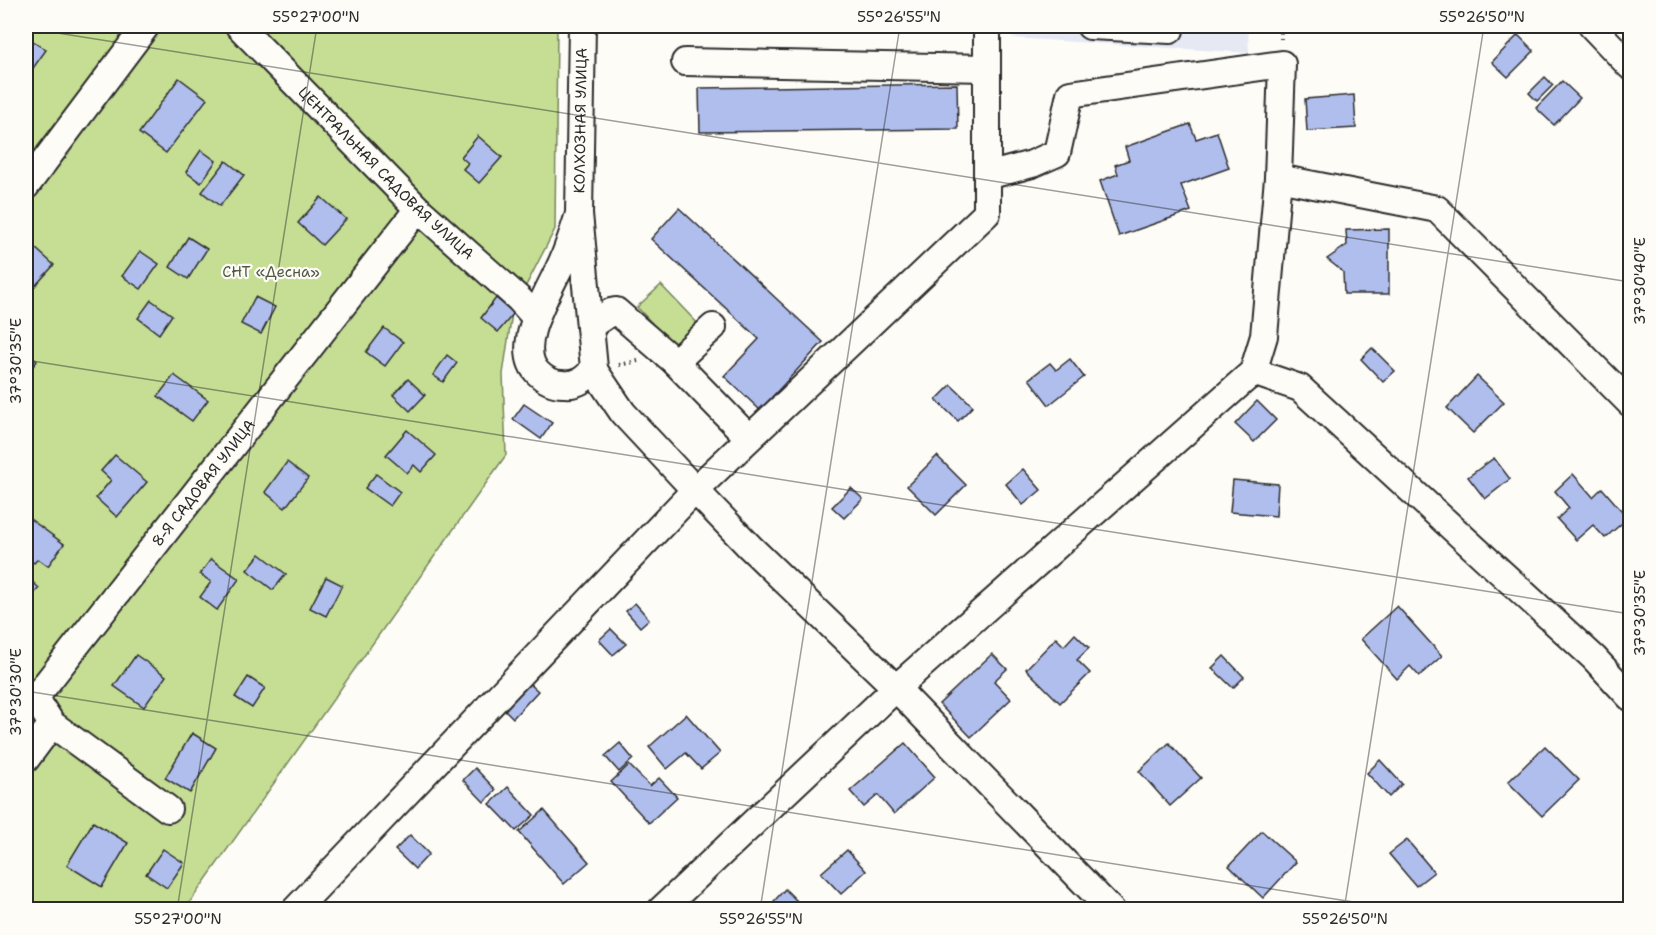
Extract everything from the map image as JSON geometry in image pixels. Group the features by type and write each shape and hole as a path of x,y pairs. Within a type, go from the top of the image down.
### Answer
{"street":[{"path":"26,186 146,26"},
{"name":"ЦЕНТРАЛЬНАЯ САДОВАЯ УЛИЦА","path":"239,26 418,209 519,299 536,318"},
{"name":"КОЛХОЗНАЯ УЛИЦА","path":"579,214 569,247 536,318 528,346 533,368 540,375 557,384 567,385 578,383 594,369 579,214 582,26"},
{"path":"295,909 695,490 987,213 987,26"},
{"path":"1090,26 1170,30 1170,26"},
{"path":"1592,26 1630,66"},
{"path":"685,62 987,68"},
{"path":"661,909 896,688 1253,372 1264,336 1278,178 1282,64 1070,94 1057,153 1032,164 987,176"},
{"path":"1278,178 1437,209 1630,403"},
{"name":"8-Я САДОВАЯ УЛИЦА","path":"52,724 30,694 418,209"},
{"path":"590,326 616,311 671,359 749,438"},
{"path":"671,359 713,327"},
{"path":"594,369 623,413 695,490 750,547 896,688 1111,909"},
{"path":"1253,372 1300,388 1594,658 1630,697"},
{"path":"26,759 52,724 168,809"}],"path":[{"path":"594,369 671,359"}],"shaded area":[{"path":"1014,26 1248,26 1249,53 1013,38"}],"green space":[{"name":"СНТ «Десна»","path":"26,26 557,26 555,229 512,313 503,374 506,455 185,909 26,909"},
{"path":"661,285 701,327 677,350 637,307"}],"building":[{"path":"1518,35 1534,51 1508,77 1492,62"},
{"path":"26,36 46,50 26,78"},
{"path":"1545,77 1553,85 1537,101 1529,93"},
{"path":"179,78 207,99 166,153 139,133"},
{"path":"1562,81 1580,98 1554,125 1536,108"},
{"path":"957,84 958,129 700,132 699,88"},
{"path":"1354,95 1356,128 1307,131 1305,99"},
{"path":"1190,124 1196,139 1217,132 1229,168 1181,185 1191,211 1119,236 1100,181 1118,174 1115,165 1129,160 1125,147"},
{"path":"478,136 502,157 479,183 463,169 468,163 461,157"},
{"path":"201,150 216,161 201,183 186,172"},
{"path":"226,161 244,175 220,206 202,192"},
{"path":"321,197 346,219 322,245 298,223"},
{"path":"679,208 823,342 760,410 724,376 759,339 651,239"},
{"path":"1389,229 1389,294 1344,294 1343,272 1327,259 1347,245 1346,230"},
{"path":"188,237 207,249 188,279 170,267"},
{"path":"34,247 54,265 27,295 26,257"},
{"path":"140,251 159,264 141,289 122,276"},
{"path":"255,297 275,307 261,334 241,324"},
{"path":"496,298 514,313 498,332 481,318"},
{"path":"151,300 172,315 159,334 138,318"},
{"path":"384,328 403,342 385,366 366,352"},
{"path":"1372,348 1395,371 1383,382 1361,359"},
{"path":"26,351 37,361 26,375"},
{"path":"447,355 457,363 443,382 433,375"},
{"path":"1070,359 1084,377 1049,405 1029,379 1050,363 1056,370"},
{"path":"174,375 208,400 192,421 158,396"},
{"path":"1477,376 1504,402 1473,433 1447,408"},
{"path":"408,379 425,395 410,411 393,395"},
{"path":"951,385 973,406 958,421 936,400"},
{"path":"1257,401 1276,420 1254,442 1235,424"},
{"path":"524,404 552,423 541,439 513,419"},
{"path":"407,430 436,455 421,472 414,465 407,473 386,455"},
{"path":"115,455 147,482 117,517 96,498 111,480 101,471"},
{"path":"937,456 966,485 936,515 907,486"},
{"path":"1494,458 1510,479 1485,499 1468,477"},
{"path":"287,462 308,478 285,508 265,492"},
{"path":"1023,469 1041,490 1023,505 1006,484"},
{"path":"376,474 400,492 390,506 365,488"},
{"path":"1573,474 1593,497 1602,488 1628,518 1605,538 1593,525 1576,540 1557,519 1569,508 1555,491"},
{"path":"1233,480 1278,484 1276,516 1230,512"},
{"path":"851,488 863,499 844,518 832,507"},
{"path":"30,519 64,544 48,566 38,559 34,563 26,557 26,525"},
{"path":"260,554 286,574 273,590 247,570"},
{"path":"211,559 239,579 217,610 200,597 211,582 200,574"},
{"path":"26,576 39,588 26,603"},
{"path":"326,577 342,585 326,616 310,608"},
{"path":"635,603 649,619 640,627 626,611"},
{"path":"1397,606 1442,656 1419,676 1410,666 1397,679 1361,639"},
{"path":"611,629 626,644 613,655 599,640"},
{"path":"1075,634 1089,648 1077,660 1090,673 1060,703 1026,669 1056,638 1064,646"},
{"path":"992,654 1007,669 994,681 1011,699 971,737 939,704"},
{"path":"136,655 166,676 144,707 114,686"},
{"path":"1224,656 1244,677 1233,688 1212,668"},
{"path":"248,677 265,688 252,708 235,697"},
{"path":"522,677 538,691 513,718 498,703"},
{"path":"686,714 720,753 701,769 686,753 667,769 649,747"},
{"path":"192,733 216,748 190,793 165,778"},
{"path":"620,743 633,759 619,772 605,756"},
{"path":"905,743 935,777 894,814 878,795 864,807 850,791"},
{"path":"1169,743 1201,778 1170,806 1139,771"},
{"path":"1545,746 1579,780 1542,816 1508,782"},
{"path":"1380,760 1402,784 1389,797 1367,773"},
{"path":"629,765 650,786 659,778 677,797 649,823 611,782"},
{"path":"475,768 496,790 484,802 463,780"},
{"path":"508,787 534,815 516,831 490,804"},
{"path":"544,810 589,862 564,884 519,832"},
{"path":"93,822 128,843 102,887 67,865"},
{"path":"1262,831 1296,862 1263,898 1229,866"},
{"path":"410,835 429,854 415,869 395,850"},
{"path":"1407,840 1434,872 1416,886 1389,854"},
{"path":"163,849 184,863 167,888 146,874"},
{"path":"847,850 866,871 841,894 821,873"},
{"path":"785,889 806,910 766,910"}]}
